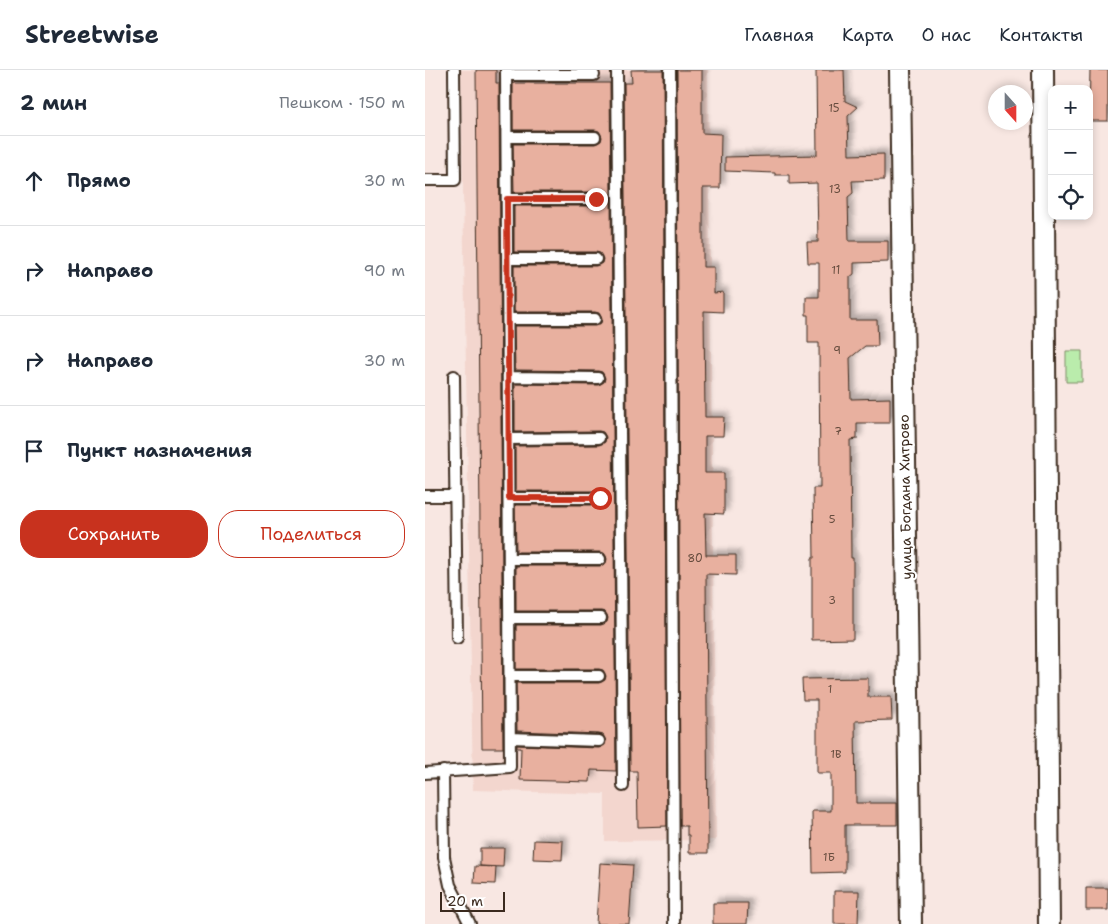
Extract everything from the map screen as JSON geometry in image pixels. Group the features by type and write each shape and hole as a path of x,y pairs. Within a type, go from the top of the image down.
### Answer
{"street":[{"name":"улица Богдана Хитрово","path":"900,70 911,924"},
{"path":"1043,70 1049,924"}],"lane":[{"path":"425,180 455,180 454,70"},
{"path":"617,70 623,786"},
{"path":"670,70 675,924"},
{"path":"425,773 511,767 506,72 594,75"},
{"path":"507,137 595,138"},
{"path":"507,199 596,199"},
{"path":"507,259 596,259"},
{"path":"508,319 595,319"},
{"path":"453,376 457,638"},
{"path":"508,378 598,378"},
{"path":"509,439 599,438"},
{"path":"425,496 455,496"},
{"path":"509,498 600,498"},
{"path":"509,559 600,559"},
{"path":"509,618 601,618"},
{"path":"510,676 599,676"},
{"path":"510,738 599,741"},
{"path":"443,772 444,857 450,885 470,924"}],"shaded area":[{"path":"461,70 708,70 716,840 605,841 605,794 473,790"}],"green space":[{"path":"1066,351 1082,351 1082,382 1066,382"}],"building":[{"path":"476,70 496,70 496,83 499,83 503,748 482,748"},
{"path":"631,70 663,70 667,826 638,827 637,771 630,771 624,83 632,83"},
{"path":"677,70 702,70 702,133 721,134 720,188 703,188 703,267 714,267 714,293 723,292 723,312 704,311 705,417 724,417 723,436 705,436 705,473 724,473 724,514 705,513 706,555 736,555 736,575 706,574 708,853 689,853 687,826 680,826"},
{"path":"816,70 844,70 845,101 858,107 848,116 849,155 884,154 884,180 852,181 853,193 848,197 849,241 888,241 888,262 854,263 854,274 850,277 850,320 877,320 878,346 865,346 850,358 851,399 890,398 890,423 857,423 857,439 850,440 853,639 812,640 813,488 820,488 819,343 808,343 806,297 819,297 819,263 808,263 807,242 818,242 817,183 789,184 789,175 725,171 725,157 817,155"},
{"path":"1090,70 1108,70 1108,121 1093,121 1093,85 1090,85"},
{"path":"513,83 610,83 616,771 591,770 590,782 520,780 521,748 517,748 517,745 599,748 605,745 606,741 603,735 599,734 517,731 516,683 599,683 605,680 606,676 603,670 599,669 516,669 516,625 601,625 607,622 607,615 601,611 516,611 516,566 600,566 606,563 607,559 604,553 600,552 516,552 515,505 600,505 606,502 607,498 604,492 600,491 515,491 515,446 599,445 605,442 606,437 603,432 599,431 515,432 515,384 598,385 604,382 605,378 602,372 598,371 515,370 514,326 595,326 601,323 602,319 599,313 595,312 514,312 514,266 596,266 602,263 603,259 600,253 596,252 514,252 514,206 596,206 602,203 603,199 600,193 596,192 514,192 513,144 595,144 601,141 602,137 599,131 595,130 513,130"},
{"path":"868,678 868,697 891,697 892,720 855,721 856,803 897,803 897,825 845,825 845,872 813,873 812,811 831,811 831,773 817,773 817,700 803,700 802,679"},
{"path":"534,840 563,841 562,860 533,859"},
{"path":"480,848 504,848 503,867 480,866"},
{"path":"600,863 633,865 629,924 596,924"},
{"path":"475,866 496,867 495,884 474,883"},
{"path":"1086,888 1108,888 1108,910 1086,910"},
{"path":"834,891 859,891 858,924 834,924"},
{"path":"713,903 748,903 747,924 713,924"}],"route":[{"path":"596,199 507,199 509,498 600,498"}]}
